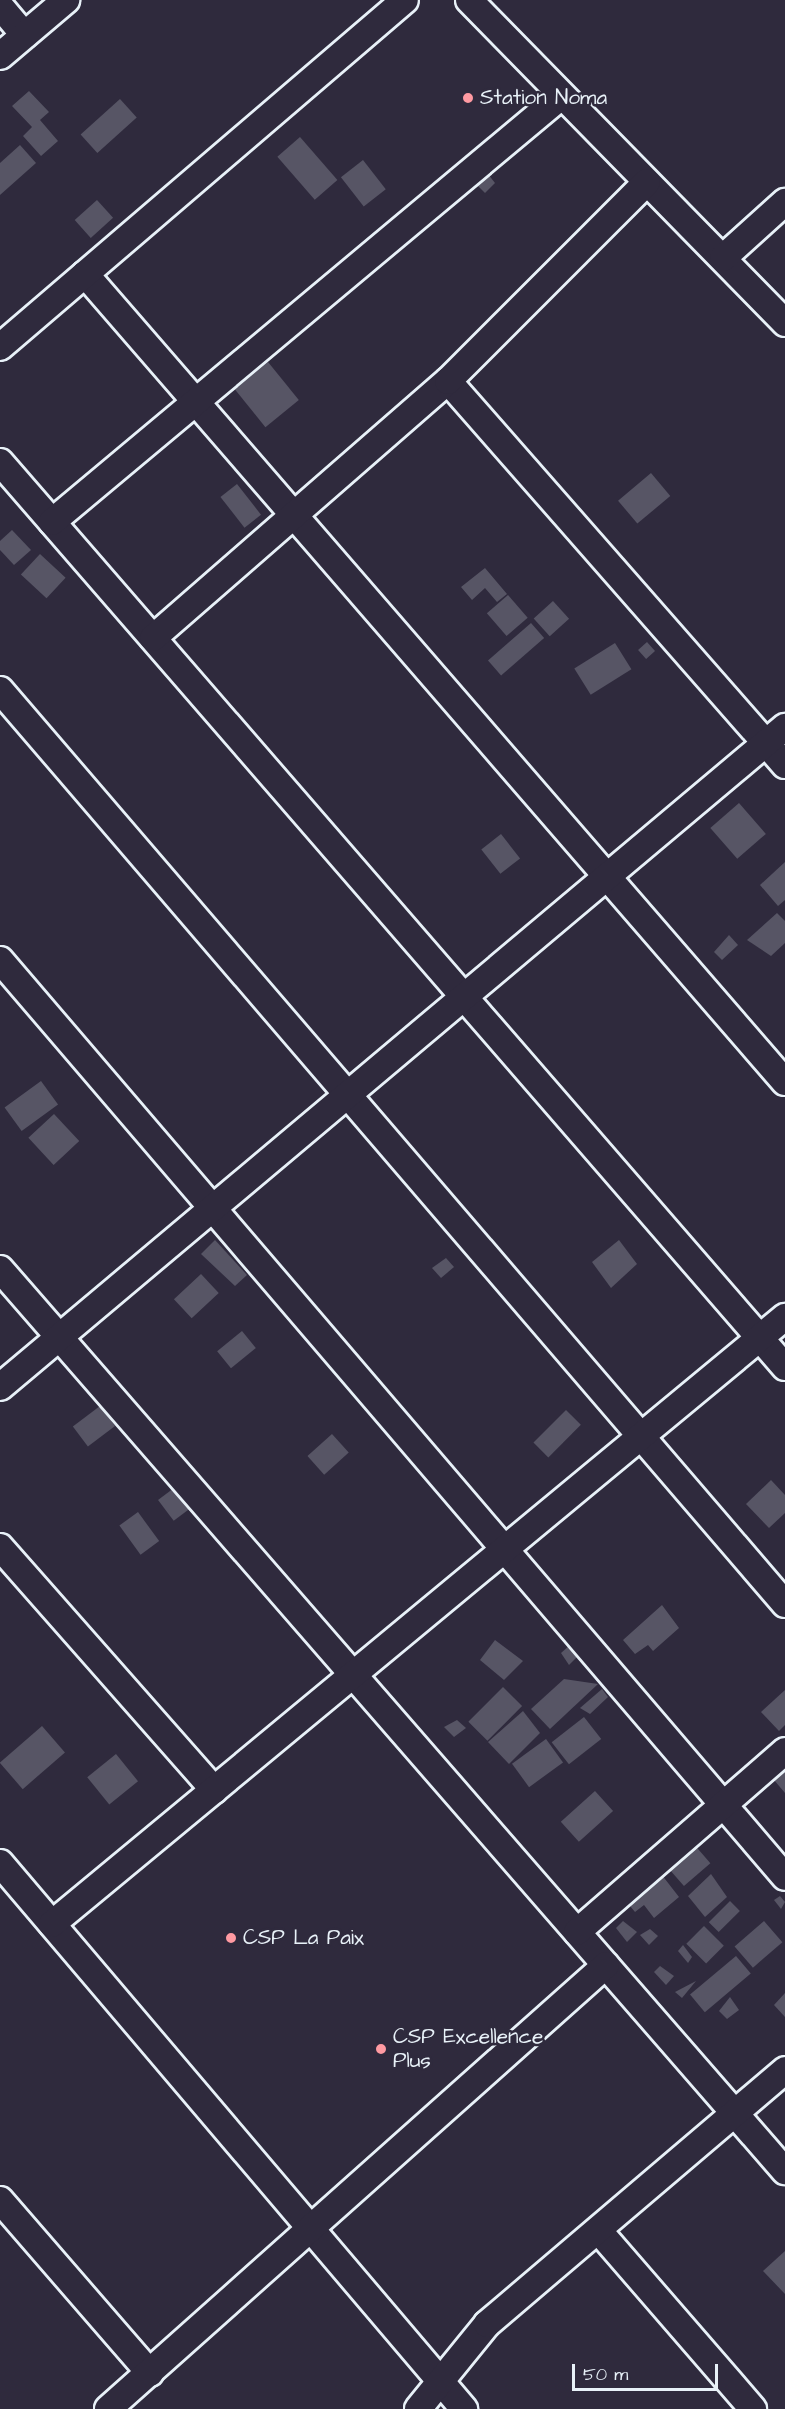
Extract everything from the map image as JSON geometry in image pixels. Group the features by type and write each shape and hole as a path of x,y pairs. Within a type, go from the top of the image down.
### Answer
{"street":[{"path":"0,56 66,0"},
{"path":"0,347 405,0"},
{"path":"469,0 560,97 723,258 785,323"},
{"path":"0,6 24,35"},
{"path":"52,522 195,400 560,97"},
{"path":"153,638 448,381 647,182"},
{"path":"723,258 785,202"},
{"path":"85,274 785,1082"},
{"path":"448,381 775,734 785,765"},
{"path":"0,462 785,1366"},
{"path":"0,690 785,1604"},
{"path":"0,1387 775,734"},
{"path":"0,960 785,1877"},
{"path":"0,1269 785,2171"},
{"path":"52,1924 785,1317"},
{"path":"0,1547 214,1790"},
{"path":"577,1932 785,1751"},
{"path":"0,1863 464,2409"},
{"path":"108,2409 606,1965"},
{"path":"418,2409 487,2324 785,2070"},
{"path":"0,2200 150,2373"},
{"path":"598,2230 753,2409"}],"building":[{"path":"29,91 49,112 40,120 58,141 41,156 23,136 32,127 12,106"},
{"path":"120,99 137,118 97,153 81,134"},
{"path":"300,137 337,180 315,200 277,157"},
{"path":"20,145 36,163 0,195 0,163"},
{"path":"363,160 386,189 364,206 341,177"},
{"path":"484,169 495,183 485,193 471,179"},
{"path":"97,200 113,218 91,238 75,220"},
{"path":"268,362 299,400 265,427 235,389"},
{"path":"651,473 670,496 637,524 618,501"},
{"path":"237,484 261,515 244,528 220,497"},
{"path":"12,530 31,550 14,565 0,550 0,541"},
{"path":"40,554 66,578 47,598 21,574"},
{"path":"485,568 507,594 497,602 485,588 472,600 461,587"},
{"path":"508,595 528,618 507,636 487,613"},
{"path":"553,601 569,619 550,636 534,618"},
{"path":"531,623 544,638 501,675 488,660"},
{"path":"647,642 655,651 646,659 638,650"},
{"path":"615,643 631,669 591,695 574,668"},
{"path":"739,803 766,834 737,859 710,828"},
{"path":"501,834 520,858 500,874 481,849"},
{"path":"785,862 785,900 778,906 760,885"},
{"path":"777,913 785,921 785,943 771,956 747,940"},
{"path":"729,935 738,945 722,960 714,952"},
{"path":"41,1081 58,1104 22,1131 5,1107"},
{"path":"54,1114 79,1141 54,1165 28,1138"},
{"path":"215,1240 247,1275 235,1286 201,1254"},
{"path":"619,1240 637,1264 611,1288 592,1262"},
{"path":"446,1258 454,1267 441,1278 432,1268"},
{"path":"201,1274 219,1293 192,1318 174,1299"},
{"path":"242,1331 256,1348 231,1368 217,1351"},
{"path":"100,1406 115,1426 88,1446 73,1426"},
{"path":"566,1410 581,1425 548,1457 533,1443"},
{"path":"332,1434 349,1453 324,1475 307,1456"},
{"path":"771,1480 785,1495 785,1513 769,1528 746,1504"},
{"path":"178,1485 194,1506 174,1521 158,1500"},
{"path":"138,1512 159,1541 141,1555 119,1526"},
{"path":"662,1605 679,1628 653,1651 648,1645 635,1654 623,1640"},
{"path":"495,1640 523,1661 504,1680 480,1660"},
{"path":"570,1645 578,1656 569,1665 561,1653"},
{"path":"564,1679 598,1684 550,1729 531,1709"},
{"path":"503,1687 522,1706 487,1741 468,1722"},
{"path":"602,1689 608,1697 590,1714 580,1708"},
{"path":"785,1690 785,1725 779,1731 761,1712"},
{"path":"523,1711 540,1733 509,1764 488,1742"},
{"path":"584,1717 601,1739 569,1764 552,1742"},
{"path":"457,1720 466,1728 454,1737 444,1727"},
{"path":"42,1726 65,1752 23,1789 0,1763"},
{"path":"546,1739 563,1762 529,1787 512,1764"},
{"path":"116,1754 138,1781 109,1804 87,1777"},
{"path":"785,1771 785,1793 774,1780"},
{"path":"595,1791 613,1811 579,1842 561,1822"},
{"path":"692,1842 710,1863 684,1886 666,1865"},
{"path":"658,1870 679,1897 654,1918 644,1905 635,1912 625,1900"},
{"path":"711,1874 727,1897 705,1917 688,1896"},
{"path":"780,1896 785,1902 781,1909 774,1900"},
{"path":"730,1901 740,1911 719,1932 709,1922"},
{"path":"623,1921 637,1932 627,1942 616,1928"},
{"path":"764,1921 782,1942 753,1968 735,1947"},
{"path":"704,1926 724,1946 706,1963 686,1944"},
{"path":"650,1929 658,1936 649,1945 640,1935"},
{"path":"683,1945 692,1957 688,1963 678,1951"},
{"path":"736,1956 751,1974 705,2012 690,1995"},
{"path":"660,1966 674,1976 666,1985 654,1972"},
{"path":"696,1981 682,1998 675,1992"},
{"path":"785,1993 785,2017 774,2005"},
{"path":"730,1997 739,2010 727,2019 719,2011"},
{"path":"785,2251 785,2294 763,2271"}],"place":[{"name":"Station Noma","path":"468,98"},
{"name":"CSP La Paix","path":"231,1938"},
{"name":"CSP Excellence Plus","path":"381,2049"}]}
